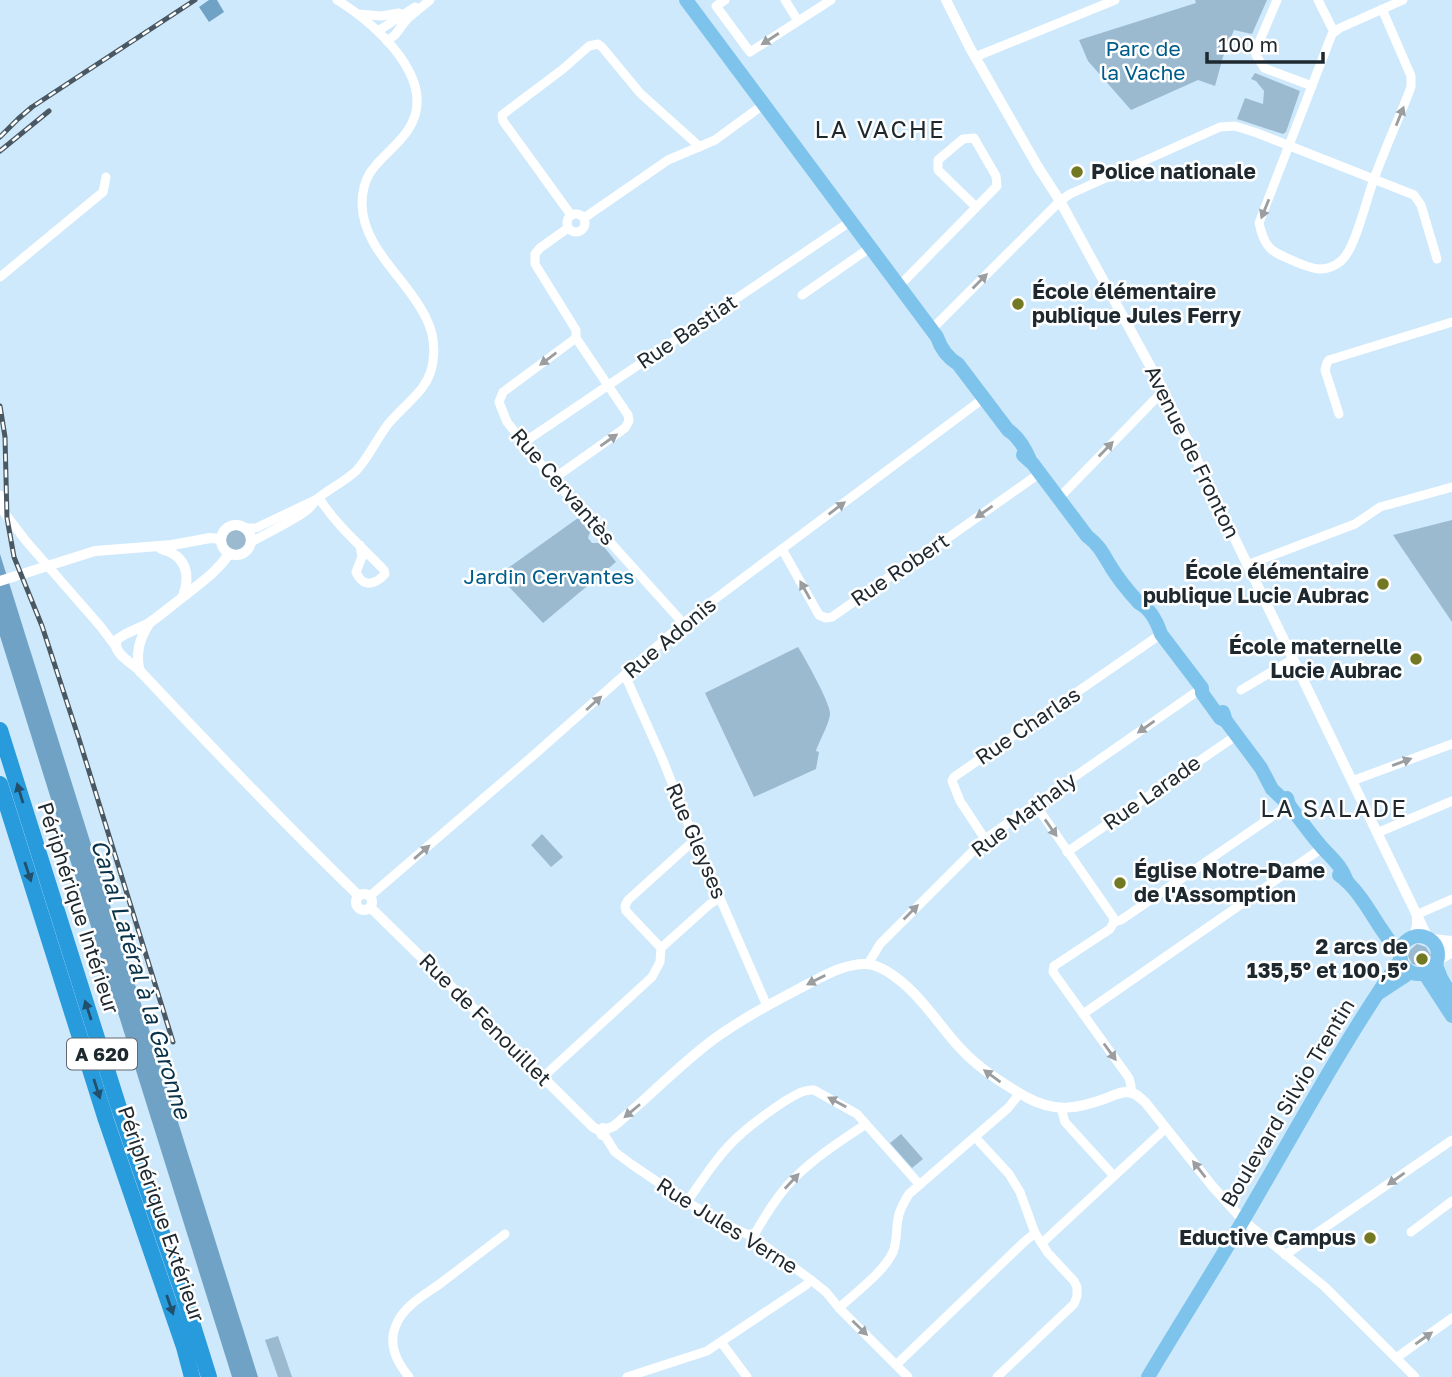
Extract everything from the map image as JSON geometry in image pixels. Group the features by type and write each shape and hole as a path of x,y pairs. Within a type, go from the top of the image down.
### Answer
{"highway":[{"name":"Périphérique Intérieur","path":"0,730 120,1111 209,1377"},
{"name":"Périphérique Extérieur","path":"0,784 106,1120 192,1377"}],"main road":[{"path":"685,0 934,333 945,341 956,356 958,365 1008,430 1026,448 1030,460 1087,536 1096,543 1139,603 1145,606 1158,624 1161,634 1225,714 1226,721 1261,768 1279,785 1289,804 1322,848 1330,853 1391,944 1452,942"},
{"path":"1414,944 1404,966 1427,967 1452,951"},
{"path":"1414,944 1438,949 1427,967"},
{"name":"Boulevard Silvio Trentin","path":"1148,1377 1383,982 1414,944"},
{"path":"1427,967 1441,978 1452,997"},
{"path":"1427,967 1452,1016"},
{"name":"Boulevard Silvio Trentin","path":"1378,994 1427,967"}],"street":[{"path":"251,542 308,509 356,470 387,426 423,387 433,362 433,335 426,317 374,243 367,230 362,200 372,169 406,133 414,120 418,96 413,77 379,32 359,14 337,0"},
{"path":"379,32 407,11 429,0"},
{"path":"387,41 429,0"},
{"path":"725,0 716,6 750,52 831,0"},
{"path":"785,0 798,21"},
{"name":"Avenue de Fronton","path":"946,0 958,27 1060,201 1163,390 1416,915 1414,944"},
{"path":"975,57 1115,0"},
{"path":"1277,0 1256,55 1264,68 1312,86"},
{"path":"1318,0 1334,32"},
{"path":"1382,9 1412,81 1346,256 1332,267 1315,270 1269,249 1259,223 1334,32 1398,1"},
{"path":"359,14 381,16 407,11"},
{"path":"571,215 503,121 502,114 563,69 589,46 598,44 602,47 640,93 700,148"},
{"path":"584,218 668,160 715,140 763,105"},
{"path":"934,333 937,324 1060,201 1070,194 1220,127 1235,126 1410,193 1421,205 1437,259"},
{"path":"899,285 997,186 996,176 974,138 963,139 939,160 938,170 976,207"},
{"path":"0,277 103,192 106,177"},
{"path":"580,214 584,218 585,227 581,231 573,232 568,228 567,222 571,215 580,214"},
{"name":"Rue Bastiat","path":"523,443 851,221"},
{"path":"553,479 625,428 629,421 628,415 576,338 576,330 535,264 534,257 540,247 568,228"},
{"path":"802,295 871,247"},
{"path":"1339,414 1325,370 1329,360 1452,322"},
{"name":"Rue Cervantès","path":"576,338 503,392 499,402 507,422 523,443 683,623"},
{"path":"1059,498 1163,390"},
{"name":"Rue Adonis","path":"366,900 683,623 984,398"},
{"name":"Rue Robert","path":"782,549 819,615 832,617 1040,473"},
{"path":"1247,565 1355,524 1380,507 1452,487"},
{"path":"0,495 7,518"},
{"path":"244,528 250,536 248,549 242,554 229,554 223,548 221,539 228,527 256,527 318,499"},
{"path":"318,499 360,545"},
{"name":"Rue de Fenouillet","path":"0,507 101,627 119,654 140,671 173,708 593,1127 604,1132"},
{"path":"0,581 95,551 221,539"},
{"path":"145,546 172,552 178,557 186,577 182,597"},
{"path":"116,647 116,641 150,622 218,569 229,554"},
{"path":"125,657 131,657 139,646 150,622"},
{"path":"101,627 113,633 134,635 139,646 140,671"},
{"name":"Rue Charlas","path":"985,839 960,801 952,781 954,776 1161,634"},
{"path":"1241,690 1293,659"},
{"name":"Rue Gleyses","path":"624,676 662,758 767,1006"},
{"name":"Rue Mathaly","path":"868,964 880,944 985,839 1202,688"},
{"name":"Rue Larade","path":"1068,852 1237,735"},
{"path":"1352,781 1452,744"},
{"path":"1377,833 1452,801"},
{"path":"1035,804 1113,916 1114,922 1110,929 1054,966 1053,972 1129,1078 1131,1092"},
{"path":"1114,922 1121,920 1289,804"},
{"path":"543,1077 652,977 660,962 660,948 626,911 625,906 628,900 695,841"},
{"path":"1083,1014 1322,848"},
{"path":"660,948 720,898"},
{"path":"1416,915 1452,899"},
{"path":"604,1132 713,1040 767,1006 833,971 868,964 897,978 916,995 962,1051 991,1076 1032,1100 1061,1108 1084,1106 1120,1093 1131,1092 1145,1102 1243,1220 1326,1289 1415,1377"},
{"path":"687,1202 740,1134 797,1093 808,1089 851,1110 919,1184"},
{"path":"839,1308 884,1266 893,1252 901,1206 909,1194 1009,1108 1020,1093"},
{"path":"1061,1108 1065,1122 1114,1176"},
{"path":"753,1237 770,1207 787,1186 821,1155 866,1124"},
{"path":"1042,1243 1166,1128"},
{"name":"Rue Jules Verne","path":"604,1132 610,1146 623,1158 687,1202 773,1250 826,1292 908,1377"},
{"path":"975,1137 1002,1164 1015,1182 1035,1233 1077,1287 1074,1304 997,1377"},
{"path":"1285,1255 1452,1140"},
{"path":"1411,1232 1452,1201"},
{"path":"897,1364 1035,1233"},
{"path":"409,1377 395,1354 392,1341 400,1317 419,1299 505,1234"},
{"path":"627,1377 695,1356 722,1342 811,1280"},
{"path":"1396,1358 1452,1318"},
{"path":"722,1342 747,1377"}],"green space":[{"name":"Parc de la Vache","path":"1195,0 1267,0 1252,34 1234,30 1215,86 1198,80 1131,110 1088,61 1079,40 1196,3"},
{"path":"1255,73 1300,91 1283,134 1237,119 1245,98 1263,104 1264,91 1251,79"},
{"name":"Jardin Cervantes","path":"578,518 590,532 588,538 592,543 601,543 616,562 543,623 498,575"},
{"path":"1452,520 1452,622 1393,535"},
{"path":"236,530 243,533 246,540 243,547 236,550 229,547 226,540 229,533"},
{"path":"798,647 822,691 830,713 816,751 819,752 816,769 754,797 705,693"},
{"path":"542,834 563,857 551,867 531,845"},
{"path":"1417,944 1426,947 1431,955 1427,963 1421,966 1412,964 1408,956"},
{"path":"901,1134 923,1159 912,1168 890,1143"},
{"path":"278,1336 292,1377 278,1377 265,1340"}],"shaded area":[{"path":"209,0 217,0 224,12 209,22 199,7"},
{"path":"0,554 258,1377 232,1377 0,636"}],"railway":[{"path":"0,137 32,107 195,0"},
{"path":"0,151 49,111"},
{"path":"0,406 5,437 7,518 14,557 42,626 173,1042"}],"place":[{"name":"Police nationale","path":"1077,172"},
{"name":"École élémentaire publique Jules Ferry","path":"1018,304"},
{"name":"École élémentaire publique Lucie Aubrac","path":"1383,584"},
{"name":"École maternelle Lucie Aubrac","path":"1416,659"},
{"name":"Église Notre-Dame de l'Assomption","path":"1120,883"},
{"name":"2 arcs de 135,5° et 100,5°","path":"1422,959"},
{"name":"Eductive Campus","path":"1370,1238"}],"district":[{"name":"LA VACHE","path":"880,130"},
{"name":"LA SALADE","path":"1334,809"}],"water label":[{"name":"Canal Latéral à la Garonne","path":"141,979"}]}
